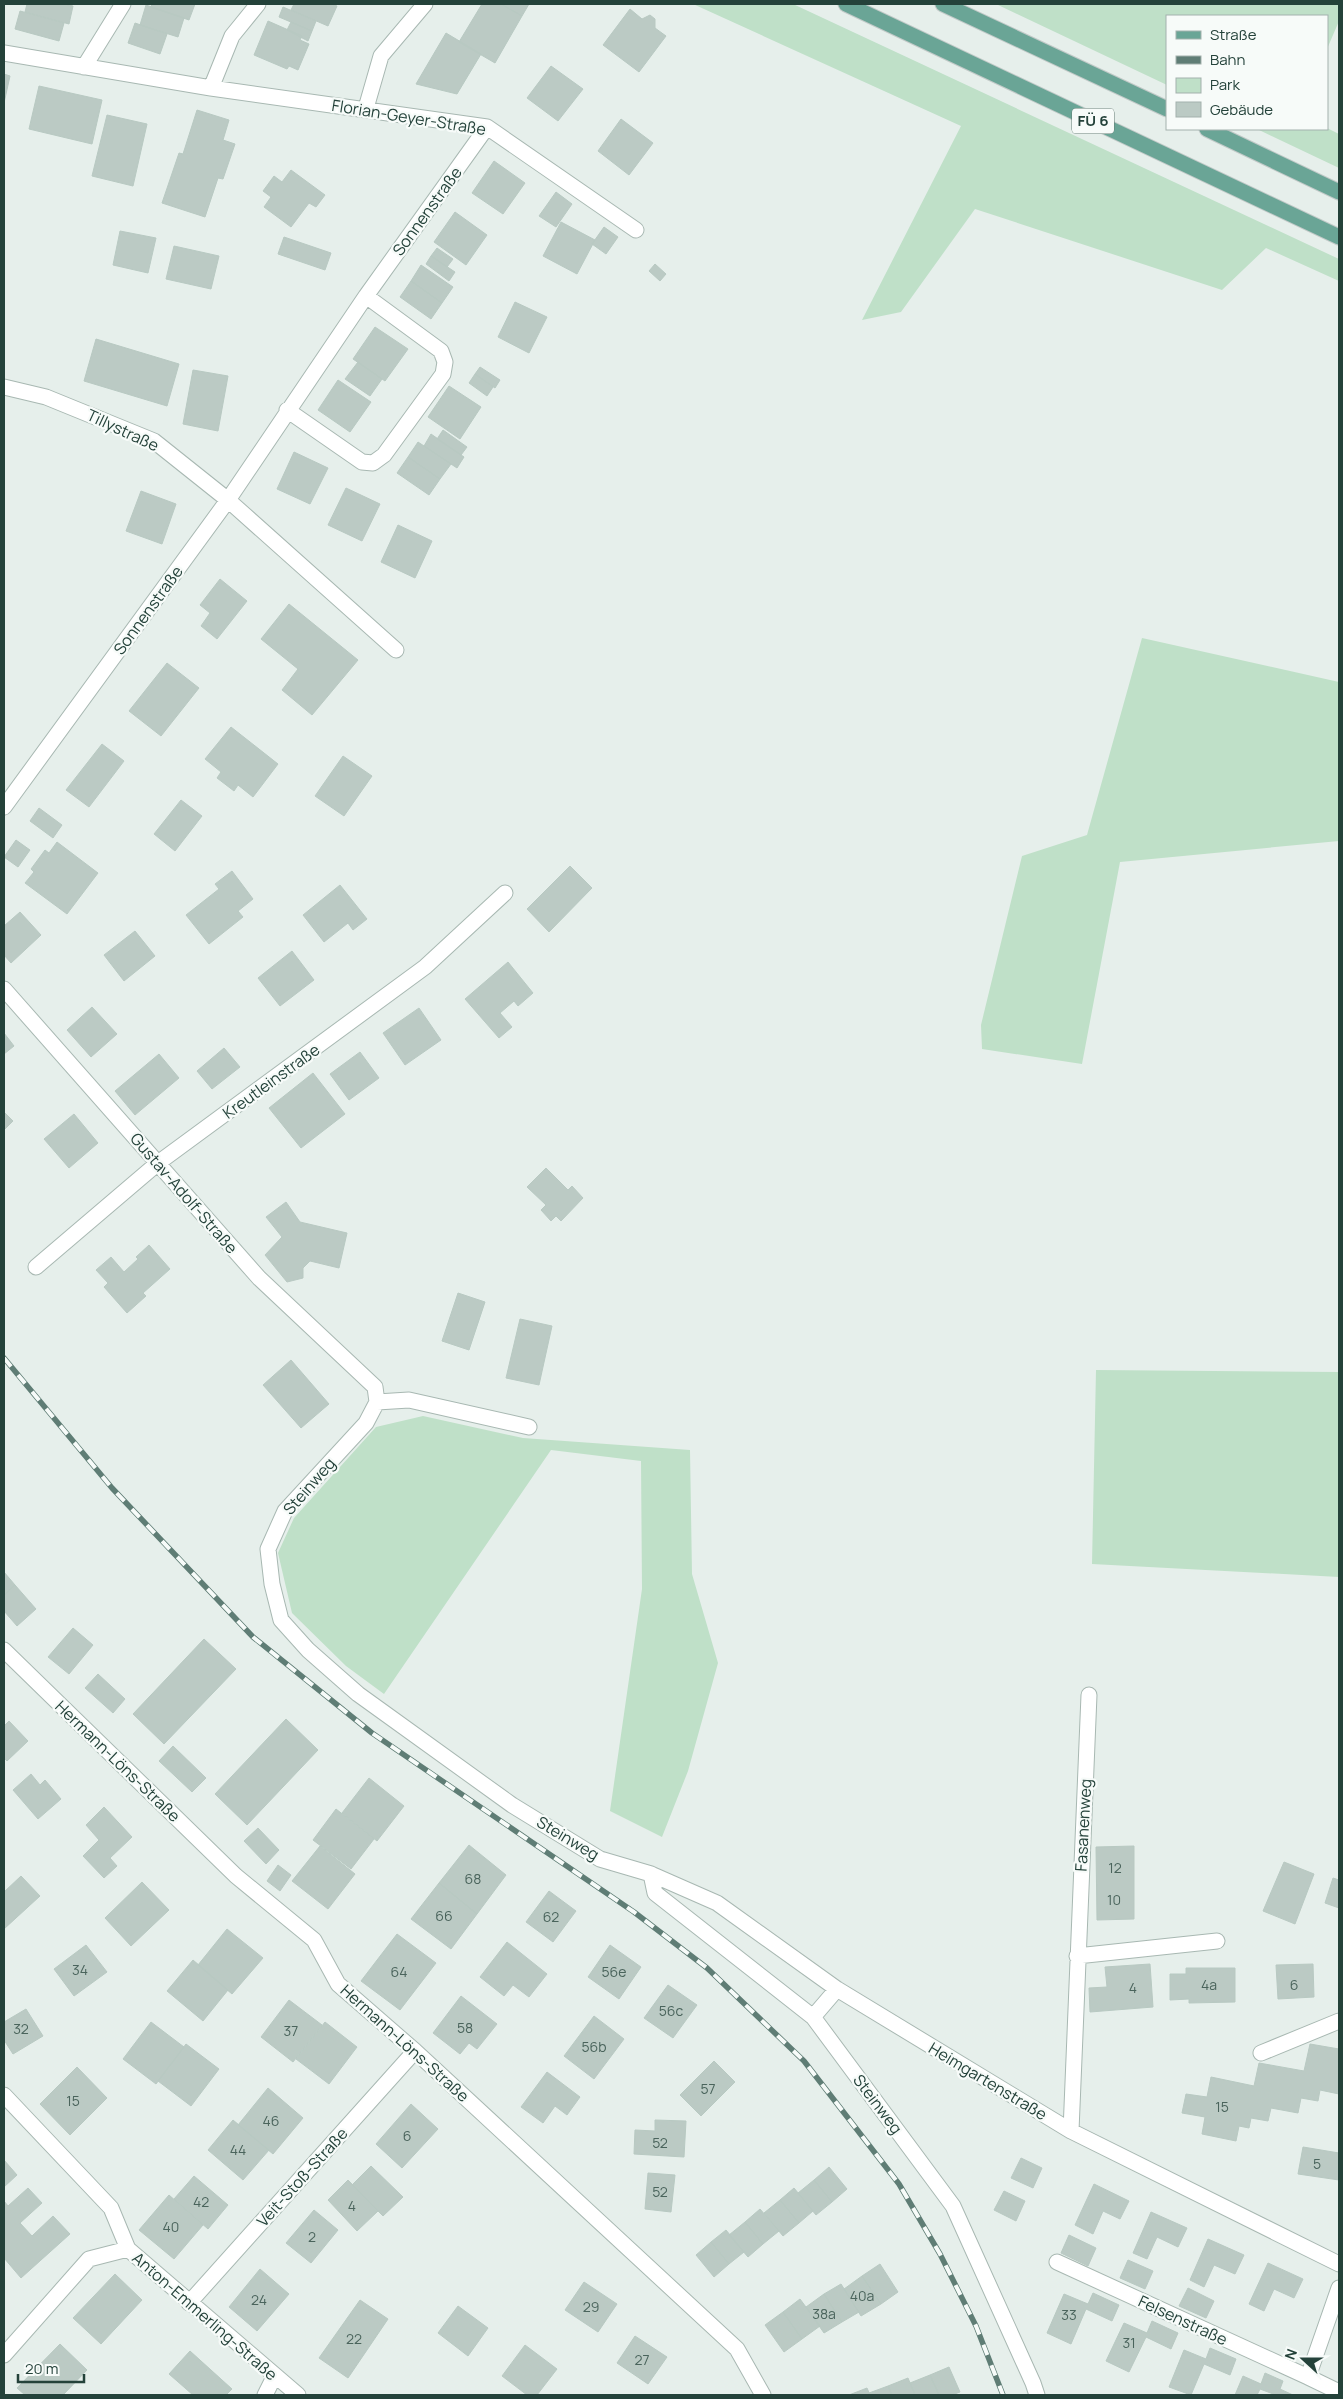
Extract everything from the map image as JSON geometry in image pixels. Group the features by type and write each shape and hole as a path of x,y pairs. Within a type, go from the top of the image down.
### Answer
{"main road":[{"name":"FÜ 6","path":"846,4 1339,237"},
{"name":"FÜ 6","path":"944,4 1166,109"},
{"path":"1210,130 1339,192"}],"street":[{"path":"84,67 123,4"},
{"path":"211,88 232,36 258,4"},
{"path":"366,108 382,56 425,4"},
{"name":"Florian-Geyer-Straße","path":"4,53 211,88 366,108 488,127 636,230"},
{"name":"Sonnenstraße","path":"4,807 228,500 366,296 488,127"},
{"path":"288,410 362,462 373,463 384,455 443,374 444,362 442,351 366,296"},
{"name":"Tillystraße","path":"4,388 46,397 154,441 228,500 396,650"},
{"name":"Kreutleinstraße","path":"36,1267 158,1162 424,967 505,893"},
{"name":"Gustav-Adolf-Straße","path":"4,989 259,1278 376,1395"},
{"path":"376,1395 409,1400 529,1427"},
{"name":"Steinweg","path":"376,1395 366,1423 285,1511 268,1549 272,1584 281,1620 308,1650 358,1694 512,1805 600,1859 651,1874 655,1893 813,2017 954,2206 1037,2395"},
{"name":"Hermann-Löns-Straße","path":"4,1650 236,1876 314,1940 338,1984 415,2051 737,2349 763,2395"},
{"name":"Fasanenweg","path":"1071,2131 1089,1694"},
{"name":"Heimgartenstraße","path":"651,1874 717,1902 837,1989 1071,2131 1339,2264"},
{"path":"1077,1956 1218,1941"},
{"path":"813,2017 837,1989"},
{"path":"1261,2053 1339,2021"},
{"name":"Veit-Stoß-Straße","path":"189,2303 415,2051"},
{"name":"Anton-Emmerling-Straße","path":"4,2096 110,2208 128,2249 298,2395"},
{"path":"4,2356 89,2259 128,2249"},
{"name":"Felsenstraße","path":"1058,2262 1339,2392"},
{"path":"1308,2377 1339,2288"},
{"path":"265,2395 274,2376"}],"green space":[{"path":"693,4 793,4 1339,259 1339,281 1266,248 1222,290 975,209 901,312 862,320 961,126"},
{"path":"996,4 1339,4 1339,21 1328,47 1328,15 1166,15 1166,85"},
{"path":"1328,128 1339,134 1339,168 1259,130"},
{"path":"1142,638 1339,682 1339,841 1120,862 1082,1064 982,1049 981,1025 1022,856 1087,835"},
{"path":"1096,1370 1339,1372 1339,1577 1092,1564"},
{"path":"423,1416 523,1438 690,1450 692,1574 718,1663 688,1771 662,1837 610,1811 642,1589 641,1461 551,1450 384,1694 346,1666 292,1613 278,1553 294,1518 376,1427"}],"building":[{"path":"27,4 65,4 73,6 69,24 25,12"},
{"path":"152,4 195,4 189,20 151,7"},
{"path":"294,4 332,4 337,6 328,26 291,10"},
{"path":"482,4 501,4 522,16 495,63 459,42"},
{"path":"501,4 529,4 522,16"},
{"path":"146,5 184,18 178,37 140,25"},
{"path":"283,7 316,21 312,31 279,17"},
{"path":"630,9 642,19 650,15 655,19 655,28 666,36 639,72 603,45"},
{"path":"20,11 64,23 59,41 15,29"},
{"path":"268,21 302,36 300,40 309,44 298,70 289,66 287,69 254,55"},
{"path":"291,22 312,31 308,41 287,30"},
{"path":"135,23 167,34 160,54 128,43"},
{"path":"446,33 481,54 457,94 416,84"},
{"path":"551,66 583,89 558,121 527,98"},
{"path":"4,74 10,76 4,103"},
{"path":"39,86 102,100 92,144 29,129"},
{"path":"197,110 229,120 223,140 235,144 223,179 218,178 205,217 162,203 179,153 183,154"},
{"path":"107,115 147,124 133,186 92,176"},
{"path":"621,119 653,143 629,175 598,151"},
{"path":"494,161 525,183 503,214 472,193"},
{"path":"291,170 325,195 316,207 309,203 291,227 264,207 271,197 263,191 274,176 282,182"},
{"path":"556,192 572,204 556,227 539,216"},
{"path":"455,212 487,235 466,265 434,242"},
{"path":"561,222 595,240 577,274 543,256"},
{"path":"604,227 618,237 606,254 592,244"},
{"path":"120,231 156,238 148,273 113,265"},
{"path":"284,237 331,253 325,270 278,254"},
{"path":"174,246 219,256 211,289 166,279"},
{"path":"437,248 453,259 447,267 431,256"},
{"path":"431,256 455,272 449,281 426,264"},
{"path":"655,264 666,274 660,281 649,271"},
{"path":"421,265 453,287 442,303 411,281"},
{"path":"411,281 442,303 431,319 400,297"},
{"path":"515,302 547,317 529,353 498,337"},
{"path":"375,327 408,349 385,381 353,359"},
{"path":"96,339 179,364 167,406 84,381"},
{"path":"358,362 382,379 370,396 345,379"},
{"path":"480,367 500,380 495,388 475,374"},
{"path":"193,370 228,376 218,431 183,424"},
{"path":"475,374 493,387 487,396 469,383"},
{"path":"338,380 371,402 350,432 318,410"},
{"path":"449,386 481,407 460,439 428,417"},
{"path":"443,430 467,447 461,455 437,439"},
{"path":"431,434 464,457 457,468 424,446"},
{"path":"418,442 451,464 440,479 408,457"},
{"path":"294,452 328,468 310,504 277,489"},
{"path":"408,457 440,479 429,495 397,473"},
{"path":"346,488 380,504 362,541 328,525"},
{"path":"141,491 176,504 162,544 126,531"},
{"path":"398,525 432,541 415,578 381,562"},
{"path":"220,579 247,601 217,639 201,626 210,613 200,605"},
{"path":"289,604 358,660 312,715 282,690 298,669 261,639"},
{"path":"167,663 199,688 161,736 129,711"},
{"path":"231,727 278,764 253,797 238,785 234,791 217,778 221,772 205,759"},
{"path":"102,744 124,761 89,807 66,790"},
{"path":"343,756 372,776 344,816 315,796"},
{"path":"181,800 202,816 175,851 154,834"},
{"path":"39,808 62,825 53,838 30,821"},
{"path":"16,840 30,850 18,867 4,857"},
{"path":"57,842 98,873 67,914 25,883 34,872 31,869 45,850 49,853"},
{"path":"570,866 592,888 549,932 527,909"},
{"path":"232,871 253,899 238,911 243,917 209,944 186,915 219,889 215,884"},
{"path":"340,885 367,919 353,930 348,923 324,942 303,915"},
{"path":"20,912 41,935 11,963 4,955 4,926"},
{"path":"135,931 155,956 124,981 104,955"},
{"path":"292,951 314,980 280,1006 258,978"},
{"path":"508,962 533,993 518,1006 514,1001 500,1013 512,1027 499,1038 465,999"},
{"path":"92,1007 117,1034 91,1057 67,1030"},
{"path":"419,1008 441,1040 405,1065 383,1033"},
{"path":"4,1033 14,1046 4,1054"},
{"path":"224,1048 240,1067 212,1089 197,1071"},
{"path":"360,1052 379,1078 349,1100 330,1074"},
{"path":"159,1054 179,1078 135,1115 115,1091"},
{"path":"313,1073 345,1114 301,1148 269,1108"},
{"path":"4,1112 13,1121 4,1130"},
{"path":"74,1114 98,1143 69,1168 44,1139"},
{"path":"546,1168 568,1190 572,1186 583,1198 561,1221 556,1216 551,1221 541,1210 546,1205 527,1187"},
{"path":"286,1202 300,1222 347,1233 339,1268 310,1261 303,1268 303,1278 287,1282 265,1255 282,1237 266,1217"},
{"path":"149,1245 170,1269 143,1293 146,1296 127,1313 104,1287 108,1283 96,1270 111,1257 124,1272"},
{"path":"458,1293 485,1302 469,1350 442,1341"},
{"path":"520,1319 552,1326 539,1385 506,1378"},
{"path":"291,1360 329,1404 301,1428 263,1385"},
{"path":"4,1572 15,1585 4,1595"},
{"path":"15,1585 36,1609 17,1626 4,1611 4,1595"},
{"path":"73,1628 93,1645 69,1674 48,1657"},
{"path":"204,1639 236,1669 164,1744 133,1714"},
{"path":"98,1674 125,1699 113,1713 85,1688"},
{"path":"286,1719 318,1750 247,1825 215,1794"},
{"path":"9,1721 28,1741 7,1761 4,1758 4,1726"},
{"path":"173,1746 206,1778 192,1792 159,1761"},
{"path":"31,1774 40,1785 45,1780 61,1799 38,1819 13,1790"},
{"path":"369,1778 404,1806 377,1841 342,1813"},
{"path":"104,1807 132,1837 110,1858 117,1866 104,1878 83,1856 99,1840 86,1825"},
{"path":"336,1809 374,1839 351,1869 313,1840"},
{"path":"258,1828 279,1850 266,1864 244,1841"},
{"path":"469,1845 506,1875 477,1914 439,1883"},
{"path":"320,1846 355,1874 328,1909 292,1881"},
{"path":"1134,1846 1134,1919 1097,1920 1096,1847"},
{"path":"1284,1862 1314,1874 1295,1924 1263,1911"},
{"path":"278,1865 291,1875 280,1891 267,1881"},
{"path":"21,1876 40,1896 4,1929 4,1892"},
{"path":"1333,1878 1339,1880 1339,1908 1325,1903"},
{"path":"142,1882 169,1910 131,1946 105,1918"},
{"path":"439,1883 477,1914 451,1949 411,1919"},
{"path":"549,1891 576,1911 553,1942 526,1922"},
{"path":"227,1929 263,1958 232,1994 198,1965"},
{"path":"397,1934 436,1963 400,2010 361,1981"},
{"path":"507,1942 547,1974 529,1997 513,1985 504,1996 480,1977"},
{"path":"86,1945 107,1972 74,1996 54,1969"},
{"path":"610,1945 641,1967 619,1999 588,1977"},
{"path":"193,1960 228,1990 203,2021 167,1991"},
{"path":"1150,1964 1153,2007 1090,2012 1089,1988 1107,1987 1105,1967"},
{"path":"1313,1964 1314,1997 1278,1999 1276,1965"},
{"path":"1186,1968 1235,1968 1235,2002 1189,2003 1189,1999 1170,2000 1170,1974 1186,1974"},
{"path":"668,1985 697,2005 673,2038 644,2018"},
{"path":"461,1996 497,2024 477,2049 469,2043 460,2054 433,2033"},
{"path":"289,2000 322,2025 293,2062 261,2037"},
{"path":"26,2009 43,2036 13,2054 4,2040 4,2022"},
{"path":"594,2016 624,2039 594,2079 564,2056"},
{"path":"151,2022 184,2047 156,2084 123,2059"},
{"path":"325,2022 357,2047 329,2084 296,2059"},
{"path":"186,2044 219,2069 191,2106 158,2081"},
{"path":"1310,2044 1339,2049 1339,2094 1320,2090 1318,2101 1301,2098 1298,2113 1271,2108 1268,2121 1251,2118 1249,2128 1239,2126 1236,2141 1202,2134 1205,2117 1182,2113 1186,2094 1207,2097 1211,2077 1254,2086 1259,2063 1304,2071"},
{"path":"714,2061 735,2082 701,2116 680,2095"},
{"path":"77,2067 107,2098 70,2135 40,2104"},
{"path":"547,2072 580,2097 567,2115 555,2106 543,2123 521,2107"},
{"path":"268,2088 303,2118 273,2154 238,2125"},
{"path":"411,2104 438,2129 402,2168 376,2144"},
{"path":"233,2120 269,2150 243,2180 208,2150"},
{"path":"655,2120 686,2121 684,2157 634,2154 635,2130 655,2131"},
{"path":"1303,2147 1339,2153 1339,2180 1298,2174"},
{"path":"1021,2158 1042,2168 1033,2188 1011,2178"},
{"path":"4,2160 17,2175 4,2187"},
{"path":"371,2166 403,2197 383,2216 352,2185"},
{"path":"829,2167 847,2189 832,2202 814,2180"},
{"path":"648,2173 675,2175 671,2212 645,2209"},
{"path":"194,2176 228,2205 208,2229 174,2199"},
{"path":"348,2180 378,2211 357,2231 328,2200"},
{"path":"814,2180 832,2202 816,2215 798,2193"},
{"path":"1094,2184 1129,2201 1120,2219 1103,2211 1093,2234 1075,2225"},
{"path":"28,2188 42,2203 20,2223 32,2236 53,2216 70,2234 21,2278 4,2258 4,2201 8,2206"},
{"path":"794,2188 813,2211 799,2223 780,2200"},
{"path":"1004,2191 1025,2201 1016,2221 994,2210"},
{"path":"169,2195 203,2225 174,2259 139,2230"},
{"path":"780,2200 799,2223 783,2236 764,2213"},
{"path":"760,2209 779,2231 763,2244 745,2222"},
{"path":"314,2210 338,2230 311,2263 286,2243"},
{"path":"1151,2212 1187,2228 1178,2247 1157,2237 1147,2259 1133,2253"},
{"path":"745,2222 763,2244 748,2257 729,2235"},
{"path":"726,2230 744,2252 729,2264 711,2242"},
{"path":"1069,2235 1096,2248 1088,2266 1061,2253"},
{"path":"1208,2239 1244,2255 1235,2274 1214,2265 1204,2287 1190,2280"},
{"path":"711,2242 729,2264 714,2277 696,2255"},
{"path":"1128,2260 1153,2271 1145,2289 1120,2278"},
{"path":"1268,2263 1303,2279 1294,2298 1274,2289 1264,2311 1249,2304"},
{"path":"880,2264 898,2292 881,2304 862,2276"},
{"path":"260,2269 289,2294 257,2331 229,2307"},
{"path":"115,2274 142,2300 101,2344 73,2318"},
{"path":"862,2276 881,2304 861,2316 844,2289"},
{"path":"584,2282 617,2304 598,2332 565,2310"},
{"path":"841,2284 859,2312 842,2322 824,2294"},
{"path":"1188,2288 1214,2301 1206,2318 1179,2306"},
{"path":"1093,2293 1119,2305 1112,2321 1086,2309 1071,2344 1047,2333 1064,2294 1088,2304"},
{"path":"824,2294 842,2322 824,2333 806,2307"},
{"path":"800,2299 820,2326 802,2339 783,2312"},
{"path":"360,2300 388,2319 348,2378 319,2358"},
{"path":"458,2306 488,2328 468,2356 438,2333"},
{"path":"783,2312 802,2339 784,2352 765,2325"},
{"path":"1152,2321 1178,2333 1171,2349 1146,2337 1129,2372 1106,2361 1124,2323 1147,2333"},
{"path":"635,2336 667,2357 648,2384 617,2363"},
{"path":"60,2344 87,2370 63,2395 25,2395 17,2388"},
{"path":"525,2345 557,2369 537,2395 527,2395 502,2376"},
{"path":"1210,2348 1236,2359 1230,2375 1204,2364 1191,2395 1169,2387 1184,2350 1206,2359"},
{"path":"190,2351 232,2389 226,2395 193,2395 169,2374"},
{"path":"949,2367 960,2392 952,2395 939,2395 930,2375"},
{"path":"1265,2373 1283,2381 1280,2389 1293,2395 1276,2395 1260,2389 1257,2395 1235,2395 1243,2376 1261,2384"},
{"path":"930,2375 939,2395 915,2395 910,2383"},
{"path":"908,2378 915,2395 892,2395 888,2386"},
{"path":"888,2386 892,2395 870,2395 869,2393"},
{"path":"867,2388 870,2395 849,2395"}],"railway":[{"path":"4,1358 112,1488 253,1637 372,1733 634,1912 707,1968 804,2061 899,2184 940,2254 976,2326 1003,2395"}]}
